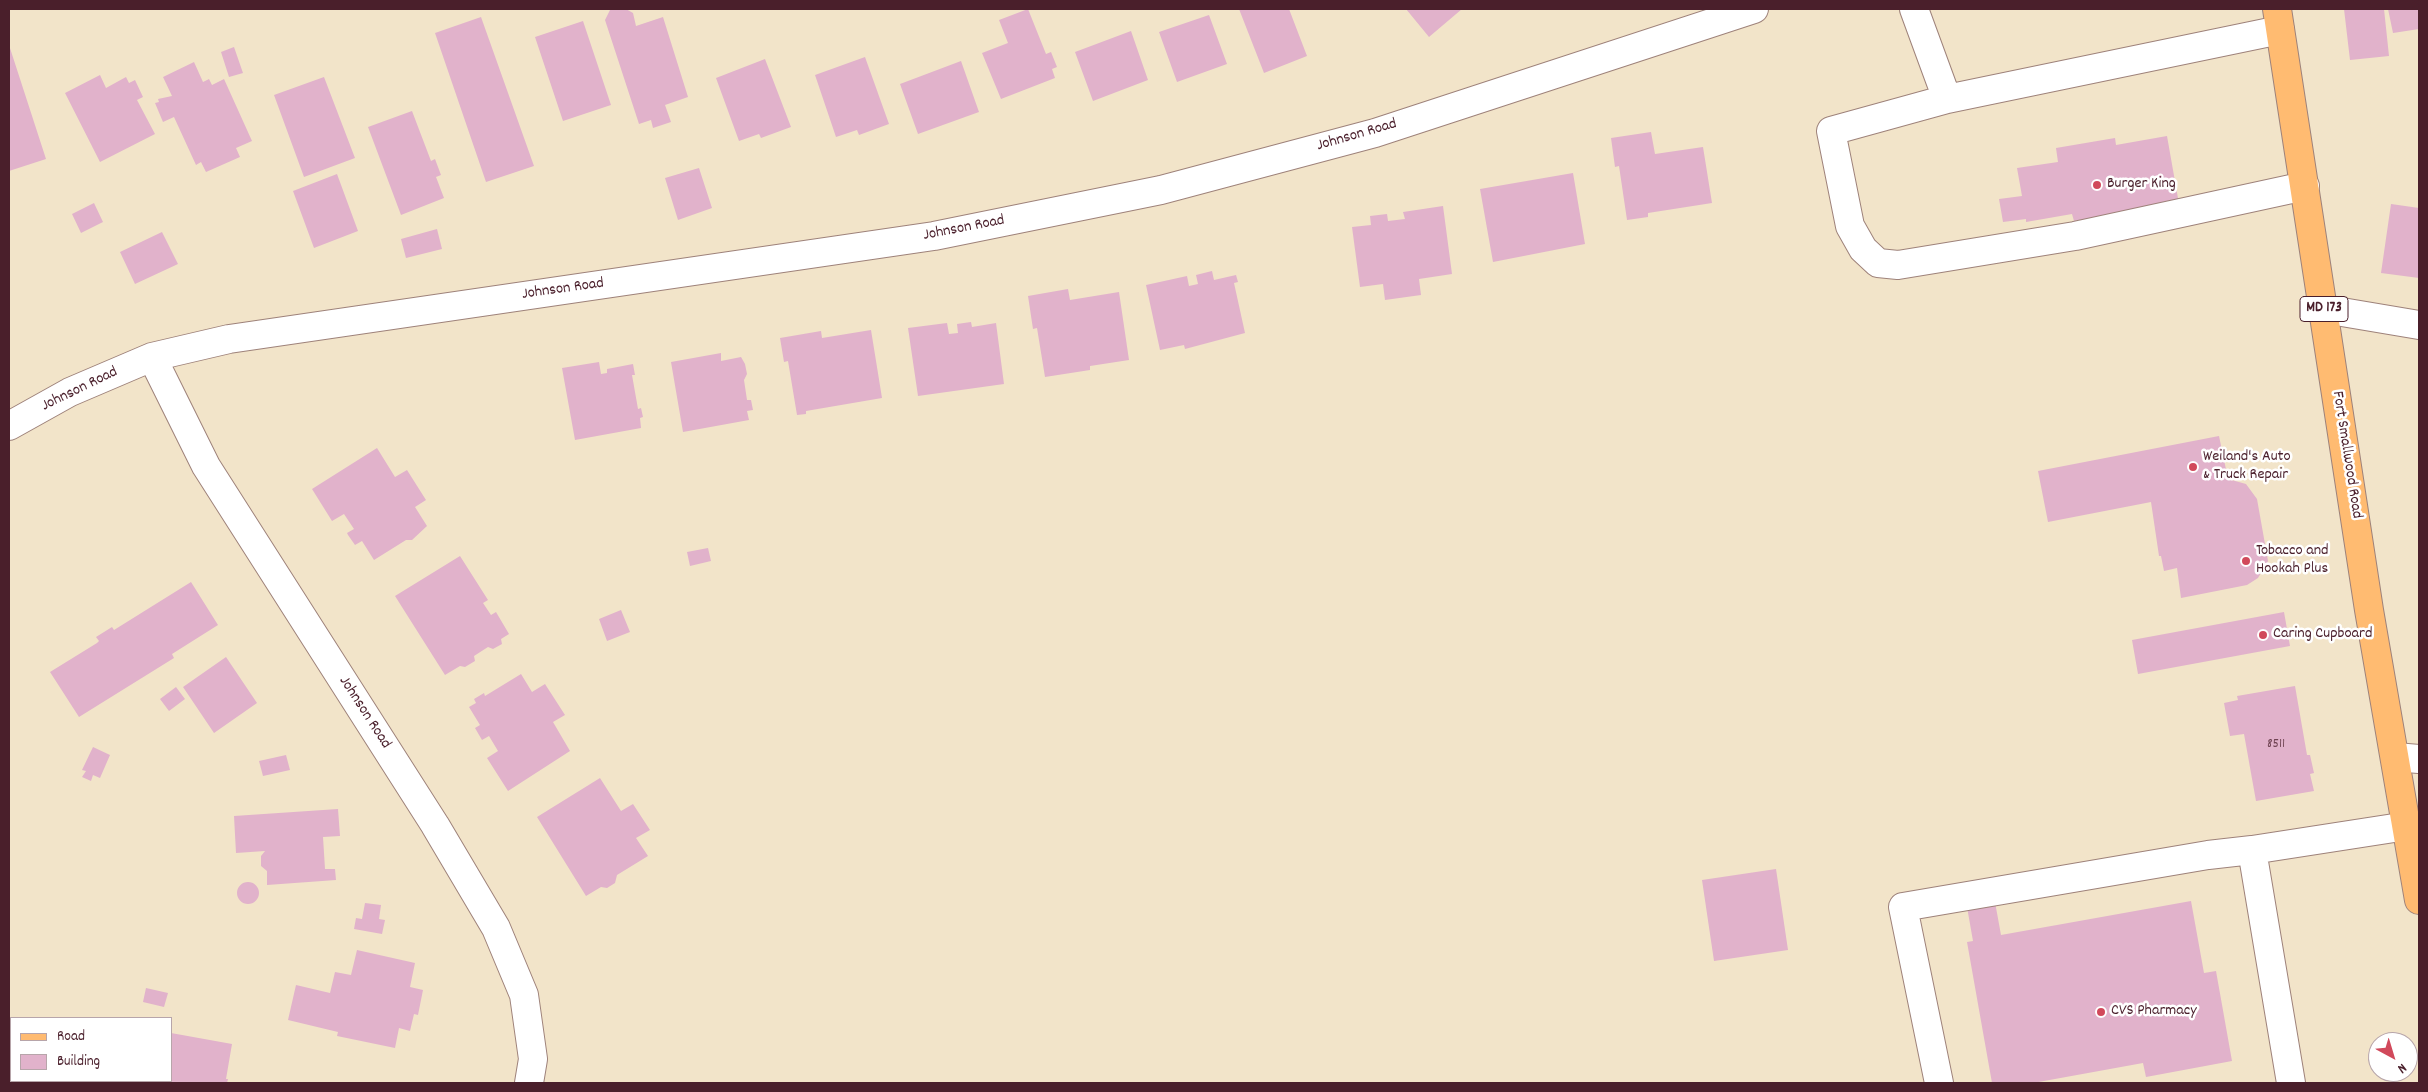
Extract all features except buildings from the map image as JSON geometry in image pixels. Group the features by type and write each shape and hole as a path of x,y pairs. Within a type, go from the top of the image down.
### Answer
{"main road":[{"name":"Fort Smallwood Road","path":"2278,19 2369,610 2407,758 2407,826 2418,888"}],"street":[{"name":"Johnson Road","path":"9,426 70,392 152,357 229,339 934,236 1161,190 1375,133 1754,9"},
{"path":"1914,9 1946,99"},
{"path":"2278,19 1946,99 1831,131 1850,226 1863,250 1878,263 1898,265 2075,236 2304,186"},
{"path":"2324,308 2419,325"},
{"name":"Johnson Road","path":"152,357 206,466 430,816 496,928 524,995 533,1059 529,1083"},
{"path":"1939,1083 1903,907 2208,854 2252,850 2407,826"},
{"path":"2252,850 2291,1083"}],"place":[{"name":"Burger King","path":"2097,185"},
{"name":"Weiland's Auto & Truck Repair","path":"2193,467"},
{"name":"Tobacco and Hookah Plus","path":"2246,561"},
{"name":"Caring Cupboard","path":"2263,635"},
{"name":"CVS Pharmacy","path":"2101,1012"}]}
